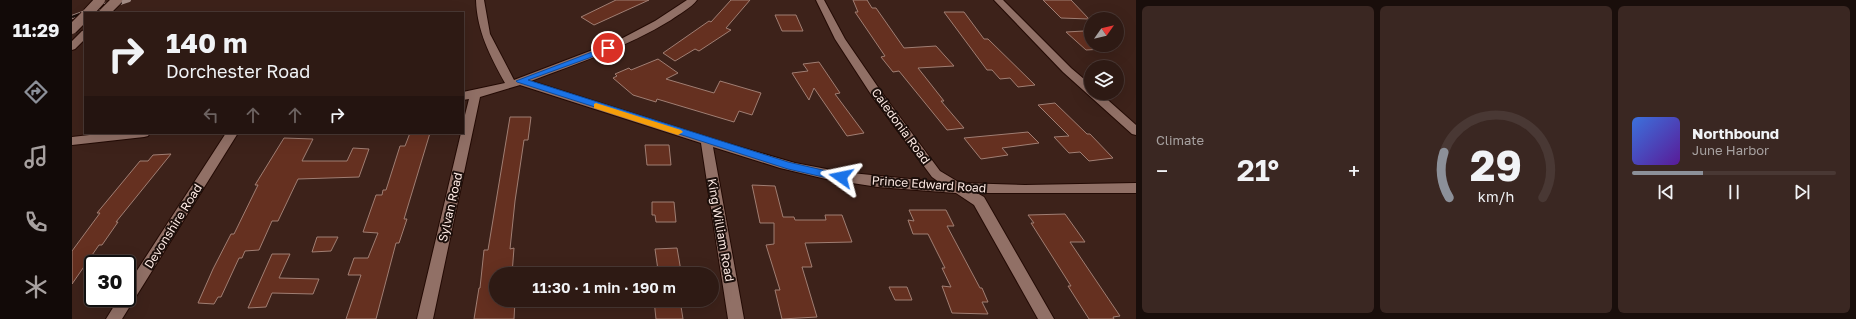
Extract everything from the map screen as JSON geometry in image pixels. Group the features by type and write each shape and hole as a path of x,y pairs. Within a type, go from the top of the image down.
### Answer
{"street":[{"path":"89,12 100,0"},
{"path":"105,12 117,0"},
{"path":"480,0 480,16 486,39 516,82"},
{"path":"469,95 516,82 608,48 642,33 693,0"},
{"name":"Caledonia Road","path":"820,0 840,39 878,96 936,174 978,201 1046,319"},
{"path":"998,0 1067,70 1084,85"},
{"path":"72,29 84,17"},
{"path":"72,47 84,34"},
{"name":"Prince Edward Road","path":"516,82 788,166 841,177 909,186 959,188 1136,188"},
{"name":"Sylvan Road","path":"464,120 469,95"},
{"path":"1101,100 1136,131"},
{"path":"72,141 135,134"},
{"name":"Devonshire Road","path":"114,319 231,134"},
{"name":"Sylvan Road","path":"425,319 461,134"},
{"name":"King William Road","path":"706,141 736,319"}],"building":[{"path":"616,0 649,0 594,25 581,17"},
{"path":"731,0 750,0 726,28 731,30 699,51 695,49 675,61 663,53 709,21 711,22"},
{"path":"853,0 867,0 872,8 876,8 904,48 936,46 954,66 918,68 944,101 941,101 964,128 947,130 899,71 893,72 881,57 885,56 855,12 858,12"},
{"path":"1043,0 1071,0 1084,14 1084,19 1061,18"},
{"path":"944,12 964,12 984,39 988,39 1035,85 1018,87 1010,78 1000,79 992,70 987,70"},
{"path":"775,15 796,15 803,31 782,31"},
{"path":"1084,31 1084,48 1066,32"},
{"path":"658,59 678,73 666,79 714,93 720,81 761,93 752,115 739,111 734,122 657,99 656,102 633,95 613,78 617,76 615,74 629,68 631,70"},
{"path":"819,62 840,93 835,94 864,133 847,136 814,88 809,100 792,73 808,71 803,64"},
{"path":"1055,103 1087,134 1090,134 1113,158 1089,161 1080,152 1069,153 1054,137 1069,136 1038,105"},
{"path":"510,117 531,117 528,140 524,140 515,201 510,249 514,248 513,267 489,267 489,307 515,307 514,319 474,319 480,288 484,250 488,250"},
{"path":"1028,132 1039,143 1002,148 1008,155 981,159 964,138"},
{"path":"410,134 430,134 404,219 407,219 399,243 396,243 376,319 346,319 361,275 348,275 354,258 368,258 378,233 363,232 376,195 382,195 383,190 386,190 400,146 405,146"},
{"path":"284,138 313,139 302,161 347,161 353,148 369,149 359,177 298,179 278,221 272,221 259,250 245,251 242,258 239,258 221,297 218,297 214,304 198,303 213,269 231,234 234,234 258,185 255,185"},
{"path":"645,145 669,145 671,165 647,165"},
{"path":"171,154 116,222 118,222 102,245 99,245 92,255 84,255 84,267 72,284 72,251 100,213 97,213 140,161 148,161 153,155"},
{"path":"752,185 775,186 783,217 794,217 795,220 826,220 825,215 842,215 852,242 805,243 812,267 802,267 817,317 782,319 775,290 780,290 766,245 774,244 774,223 760,223"},
{"path":"652,202 674,202 676,222 656,222 655,215 652,215"},
{"path":"909,210 946,210 954,226 947,226 980,288 982,288 988,302 982,302 988,314 952,313 942,286 951,287 942,268 945,268 928,234 913,234 908,220 914,221"},
{"path":"1065,214 1085,242 1070,242 1120,316 1113,317 1114,319 1089,319 1068,286 1071,286 1031,223 1034,223 1028,215"},
{"path":"317,237 338,237 331,251 312,252"},
{"path":"677,248 680,267 658,267 655,249"},
{"path":"272,254 290,254 279,278 319,279 313,294 272,293 266,307 248,308"},
{"path":"889,287 907,287 912,300 895,300"},
{"path":"655,307 681,307 683,319 656,319"}],"railway":[{"path":"86,12 119,0"},
{"path":"114,5 129,0"},
{"path":"72,17 84,13"}],"slow traffic":[{"path":"596,106 678,132"}],"route":[{"path":"608,48 520,81 788,166 841,177"}]}
